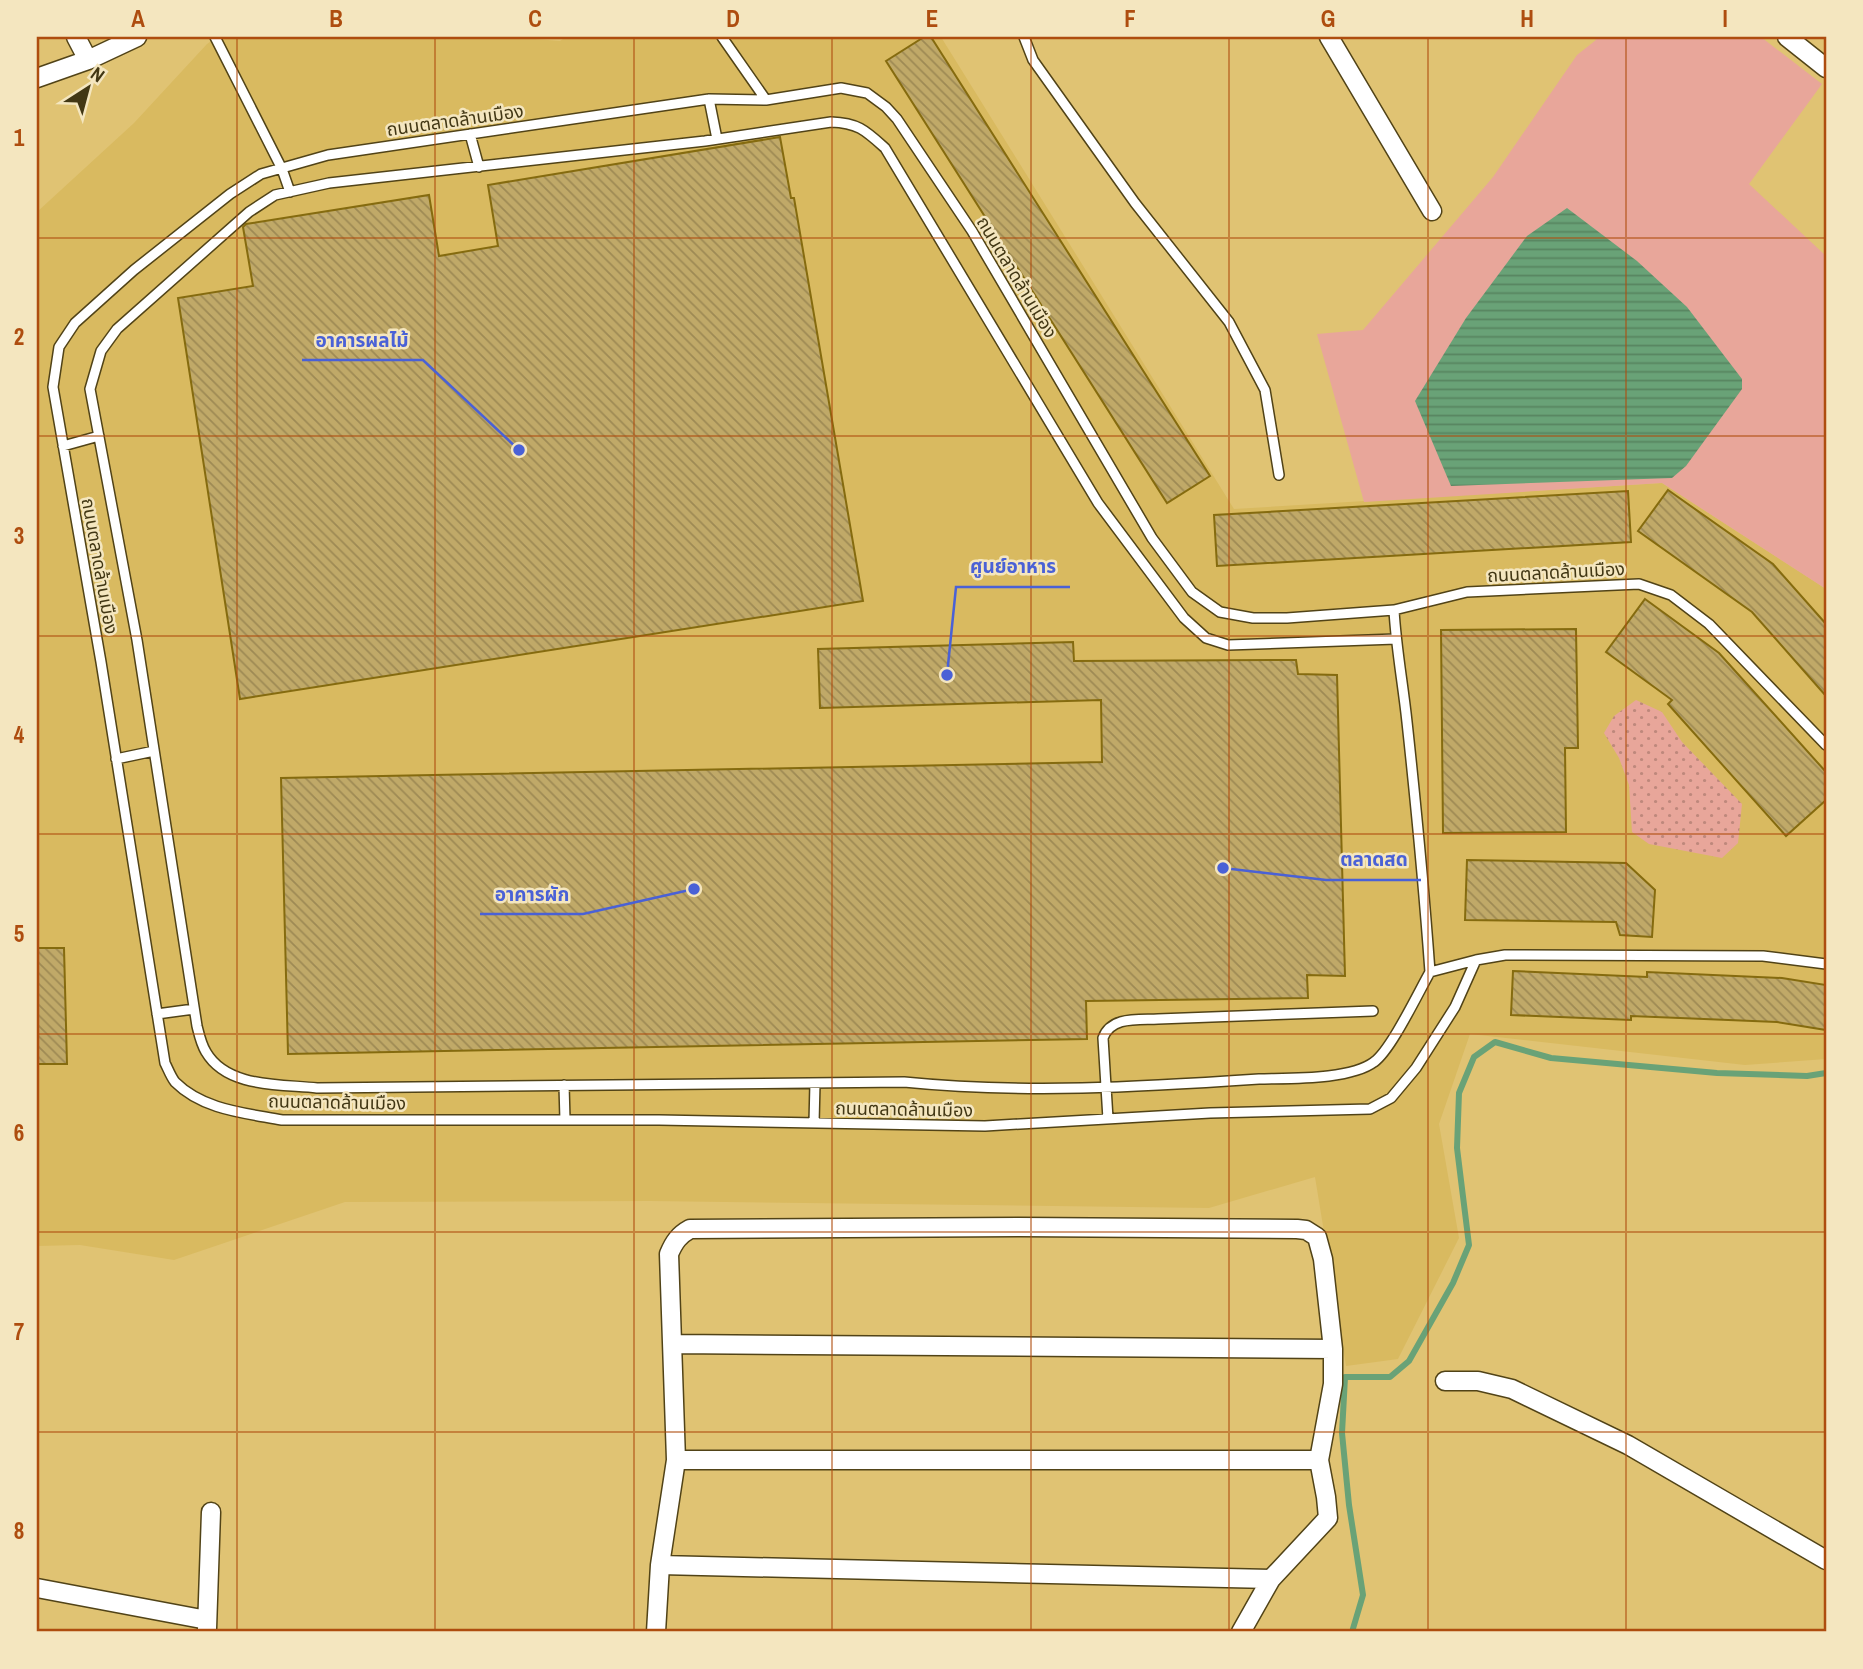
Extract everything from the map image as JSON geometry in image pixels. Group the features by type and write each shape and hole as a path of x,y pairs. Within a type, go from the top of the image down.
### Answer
{"street":[{"path":"76,37 88,60"},
{"path":"37,78 88,60 136,37"},
{"path":"1329,37 1432,211"},
{"path":"1787,37 1826,68"},
{"path":"656,1632 660,1565 676,1460 669,1254 680,1234 690,1229 992,1227 1306,1230 1317,1237 1323,1259 1333,1349 1333,1384 1319,1460 1328,1518 1271,1579 1241,1632"},
{"path":"673,1344 1333,1349"},
{"path":"1445,1381 1478,1381 1512,1389 1628,1445 1826,1560"},
{"path":"676,1460 1319,1460"},
{"path":"37,1588 207,1626 211,1512"},
{"path":"660,1565 1271,1579"}],"lane":[{"path":"215,37 282,169 290,192"},
{"path":"722,37 766,100"},
{"path":"1024,37 1033,60 1135,203 1229,322 1265,390 1279,475"},
{"name":"ถนนตลาดล้านเมือง","path":"1476,960 1455,1007 1416,1068 1391,1098 1370,1109 985,1126 814,1122 282,1120 223,1109 194,1097 174,1081 165,1063 53,387 59,348 75,323 134,270 230,194 261,174 328,155 709,99 766,100 841,88 867,93 897,119 972,231 1152,538 1192,592 1220,612 1254,618 1287,618 1394,610 1467,592 1639,584 1671,596 1709,624 1826,745"},
{"path":"709,99 717,139"},
{"name":"ถนนตลาดล้านเมือง","path":"1396,639 1228,645 1206,638 1184,618 1098,503 885,148 864,128 848,122 329,183 275,195 249,212 117,329 101,351 90,389 137,640 197,1026 205,1052 222,1070 249,1081 317,1088 904,1082 995,1089 1147,1086 1342,1074 1376,1061 1430,972"},
{"path":"470,134 479,167"},
{"path":"63,446 99,436"},
{"path":"1394,610 1425,900 1430,972 1505,954 1763,956 1826,964"},
{"path":"116,759 154,751"},
{"path":"157,1014 194,1009"},
{"path":"1108,1119 1103,1038 1114,1024 1158,1019 1373,1011"},
{"path":"814,1122 815,1083"},
{"path":"564,1085 565,1120"}],"shaded area":[{"path":"217,37 509,37 560,41 566,37 941,37 1234,509 1662,483 1826,589 1826,1059 1745,1065 1470,1034 1439,1124 1459,1238 1398,1359 1346,1366 1315,1177 1209,1208 650,1201 345,1202 174,1260 80,1245 37,1246 37,212 134,123 207,44"},
{"path":"1594,37 1761,37 1822,84 1749,184 1826,256 1826,589 1662,483 1364,502 1317,334 1363,330 1493,177 1577,55 1596,40"},
{"path":"1567,208 1637,261 1687,307 1742,379 1742,389 1686,466 1672,478 1451,486 1415,401 1466,318 1527,236"},
{"path":"1636,700 1662,712 1682,742 1742,804 1738,843 1722,858 1649,844 1632,832 1629,785 1619,758 1604,733 1614,716"}],"building":[{"path":"924,37 931,37 1210,476 1167,503 886,61"},
{"path":"780,137 791,198 794,198 863,601 240,699 178,298 253,286 243,227 246,224 429,195 439,256 498,246 488,185"},
{"path":"1668,490 1773,564 1826,624 1826,696 1752,612 1638,531"},
{"path":"1628,491 1631,542 1217,566 1214,515"},
{"path":"1645,599 1719,653 1826,772 1826,800 1786,836 1668,704 1672,700 1606,652"},
{"path":"1576,629 1578,748 1565,748 1566,832 1443,833 1441,630"},
{"path":"1073,642 1074,661 1296,660 1298,674 1337,675 1345,976 1307,975 1308,998 1086,1001 1087,1039 288,1054 281,778 1102,762 1101,700 820,708 818,649"},
{"path":"1467,860 1626,863 1655,890 1652,937 1620,935 1616,922 1465,920"},
{"path":"37,948 64,948 67,1064 37,1064"},
{"path":"1513,971 1647,977 1647,972 1782,978 1826,985 1826,1030 1777,1022 1631,1016 1631,1020 1511,1015"}],"waterway":[{"path":"1352,1632 1363,1595 1349,1505 1342,1433 1345,1377 1390,1377 1409,1361 1453,1283 1469,1245 1457,1148 1459,1093 1474,1057 1495,1042 1551,1058 1717,1073 1807,1076 1826,1073"}],"place":[{"name":"อาคารผลไม้","path":"519,450"},
{"name":"ศูนย์อาหาร","path":"947,675"},
{"name":"ตลาดสด","path":"1223,868"},
{"name":"อาคารผัก","path":"694,889"}]}
